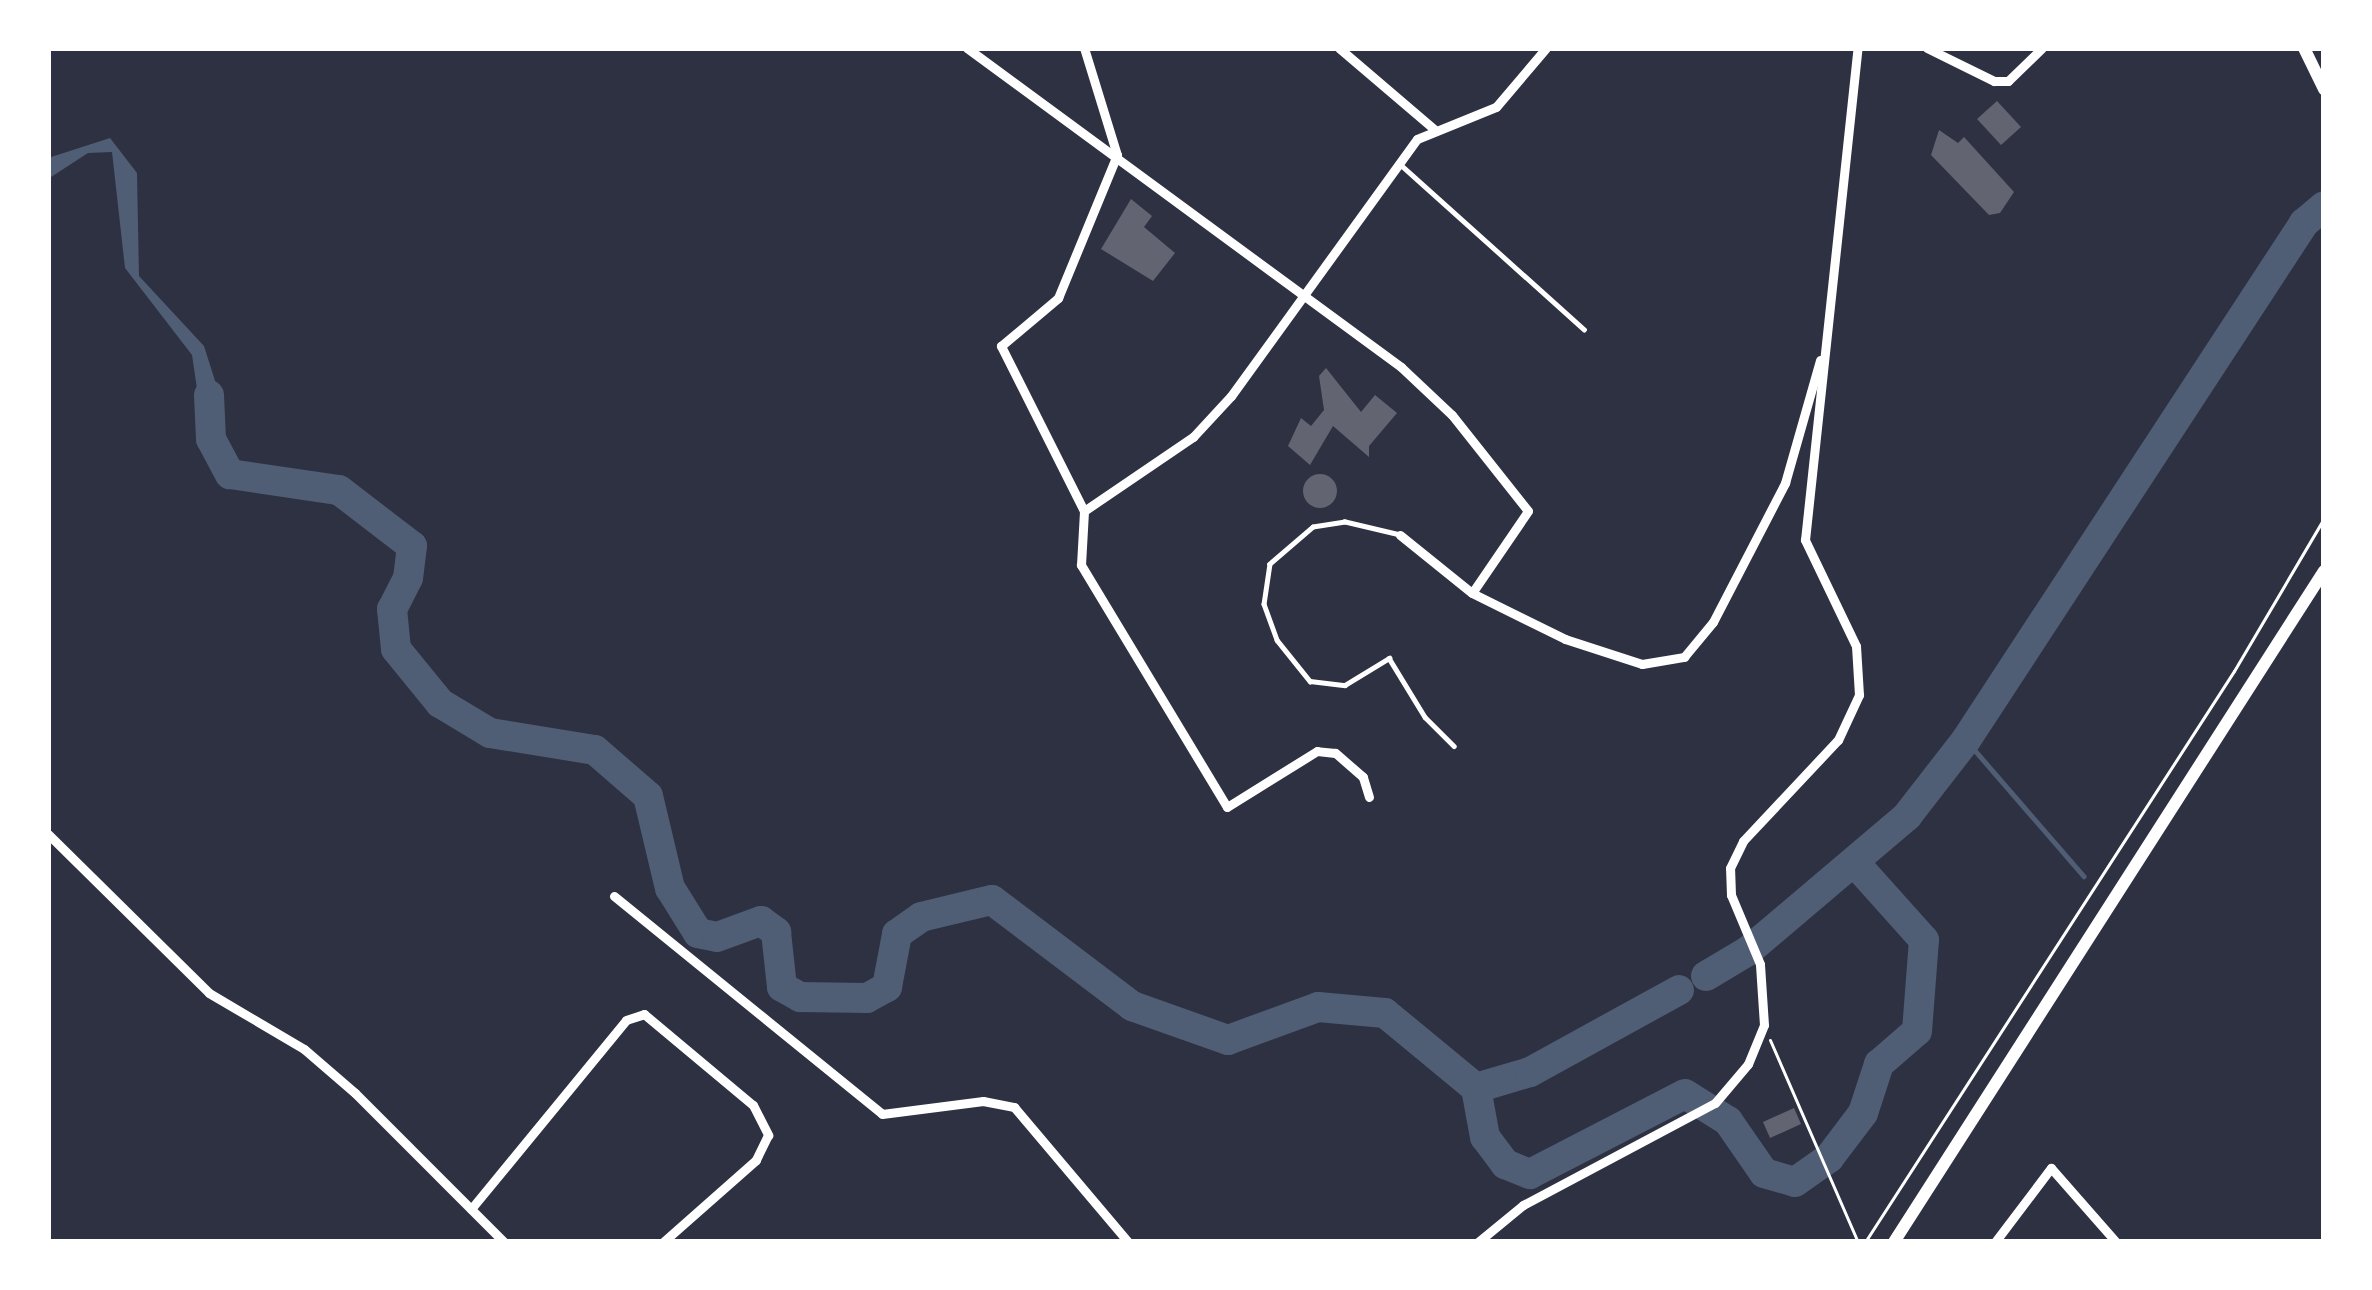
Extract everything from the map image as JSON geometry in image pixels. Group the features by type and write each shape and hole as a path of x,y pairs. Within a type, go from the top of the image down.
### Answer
{"main road":[{"path":"2304,48 2324,89"},
{"path":"1894,1242 2324,571"}],"street":[{"path":"967,48 1418,383 1528,511 1472,593"},
{"path":"1084,511 1193,437 1305,301 1397,162 1434,129 1496,107 1546,48"},
{"path":"1478,1242 1523,1205 1715,1103 1748,1064 1764,1025 1760,964 1747,936 1730,868 1742,841 1838,740 1859,694 1856,646 1805,539 1858,48"},
{"path":"1927,48 1960,70 2008,81 2042,48"},
{"path":"1344,50 1434,129"},
{"path":"1086,53 1117,155 1058,298 1001,346 1084,511 1081,565 1228,807 1317,751 1334,753 1364,777 1369,797"},
{"path":"1400,535 1472,593 1613,658 1665,664 1684,656 1713,622 1785,483 1826,344"},
{"path":"48,834 141,920 181,969 304,1049 504,1242"},
{"path":"614,896 882,1114 982,1101 1014,1107 1129,1242"},
{"path":"471,1209 626,1020 644,1014 753,1106 769,1135 756,1160 663,1242"},
{"path":"1995,1242 2051,1168 2116,1242"}],"lane":[{"path":"1397,162 1583,328"},
{"path":"1400,535 1345,522 1312,527 1270,564 1264,604 1277,640 1310,681 1333,688 1389,658 1425,717 1454,746"}],"path":[{"path":"1764,1025 1861,1242 2234,671 2324,518"}],"water":[{"path":"110,138 137,173 139,276 204,346 217,387 218,434 203,429 192,355 125,268 112,152 88,153 48,179 48,158"}],"building":[{"path":"1997,101 2021,127 2001,145 1977,119"},
{"path":"1939,130 1958,143 1964,137 2014,192 2000,213 1989,215 1931,155"},
{"path":"1131,199 1152,216 1144,227 1175,253 1153,281 1101,249"},
{"path":"1326,368 1361,412 1375,395 1397,413 1369,446 1369,457 1333,426 1310,465 1288,446 1301,418 1311,426 1324,410 1319,376"},
{"path":"1320,474 1332,479 1337,491 1332,503 1320,508 1308,503 1303,491 1308,479"},
{"path":"1794,1108 1801,1124 1770,1138 1763,1122"}],"waterway":[{"path":"1706,976 1748,951 1907,816 1966,740 2304,223 2324,206"},
{"path":"209,395 211,439 230,474 339,490 412,546 408,578 392,609 396,649 440,703 490,733 595,750 648,796 670,888 698,933 717,937 761,921 776,932 782,987 800,997 867,998 887,987 897,934 921,917 992,900 1132,1006 1228,1040 1318,1007 1385,1013 1476,1088 1530,1072 1679,990"},
{"path":"1966,740 2084,876"},
{"path":"1476,1088 1485,1137 1505,1164 1530,1174 1685,1094 1728,1121 1764,1173 1795,1182 1829,1158 1863,1113 1879,1064 1917,1031 1924,940 1854,862"}]}
